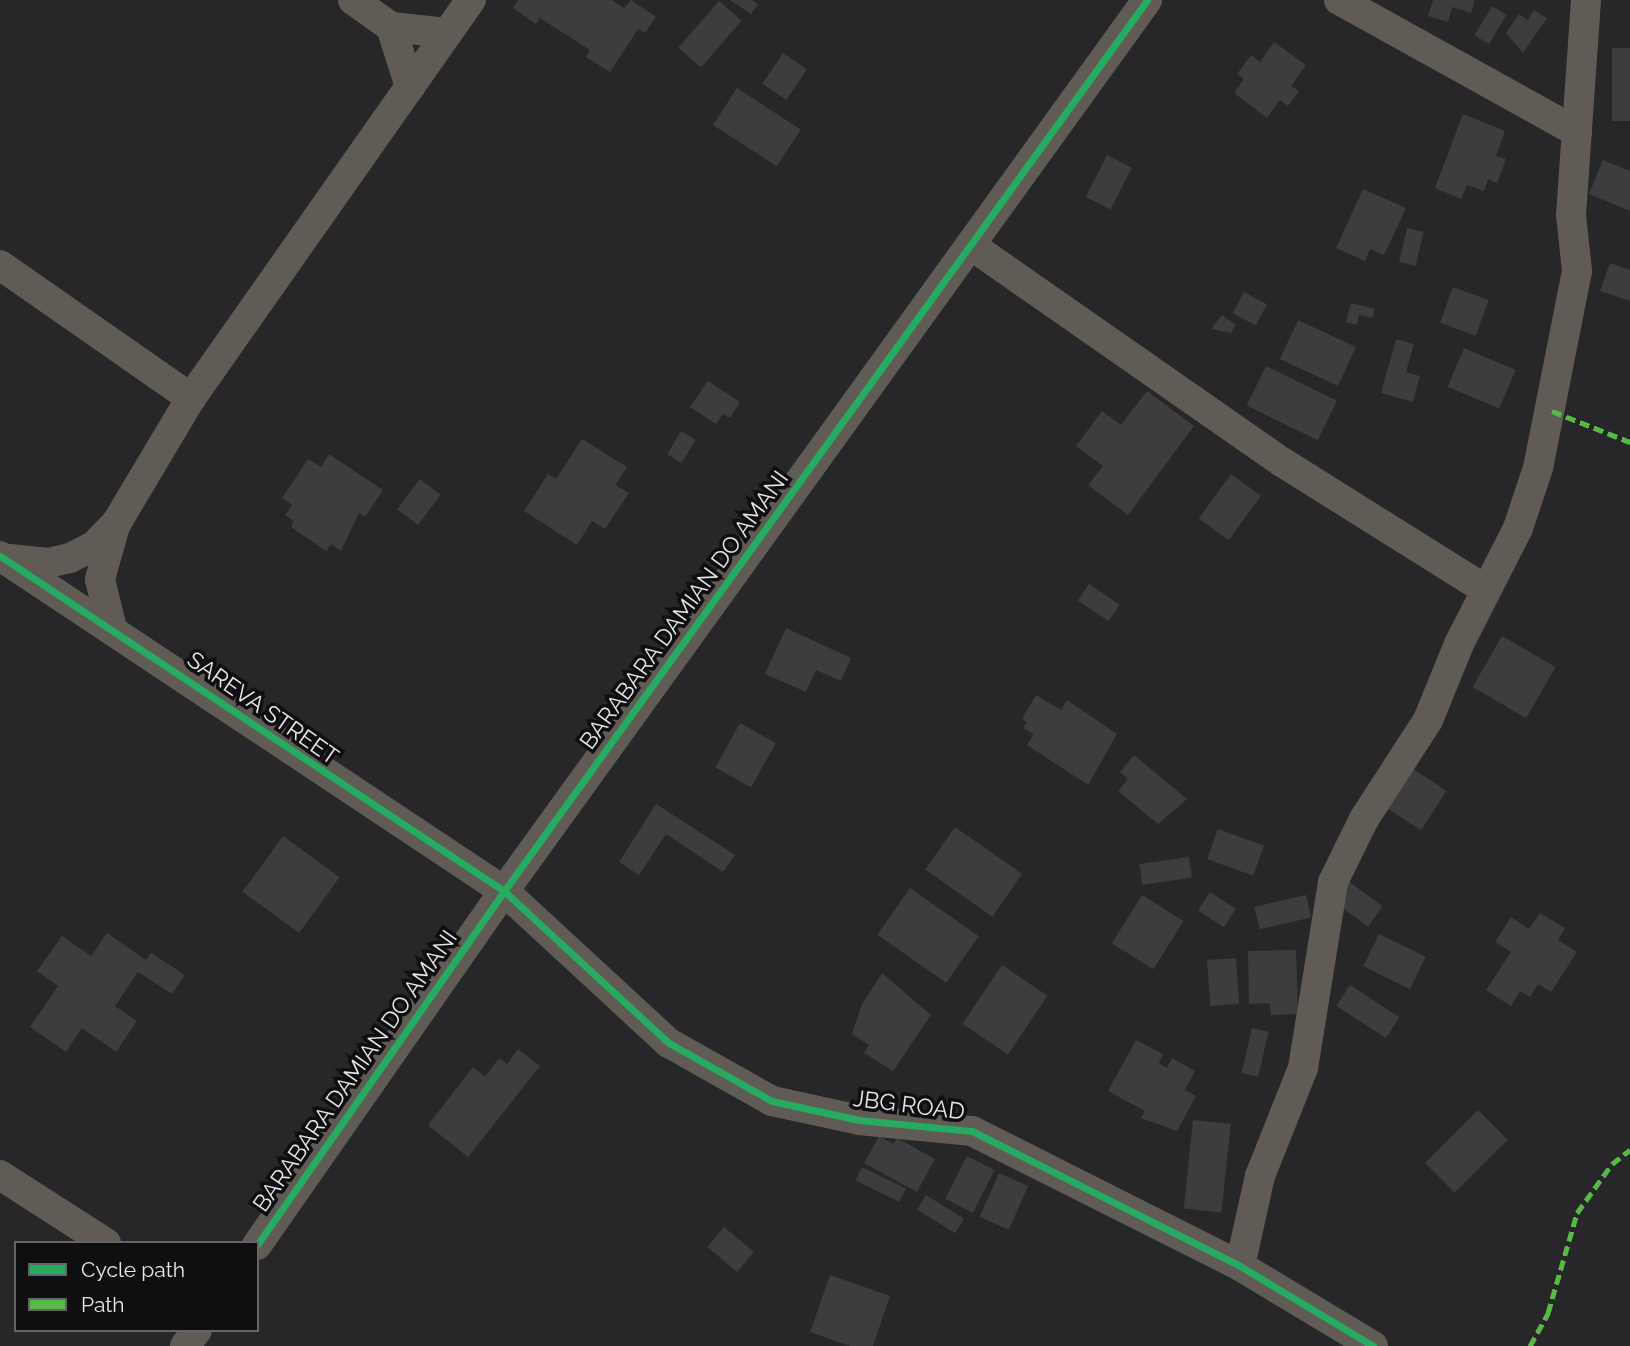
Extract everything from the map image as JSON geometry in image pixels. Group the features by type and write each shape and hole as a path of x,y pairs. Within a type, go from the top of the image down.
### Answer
{"street":[{"path":"353,0 391,27 448,33"},
{"path":"2,557 48,564 70,558 94,545 117,522 191,398 471,0"},
{"name":"BARABARA DAMIAN DO AMANI","path":"259,1242 504,891 1147,0"},
{"path":"1339,0 1577,132"},
{"path":"1240,1266 1260,1176 1303,1068 1333,882 1364,819 1428,720 1486,590 1518,528 1552,411 1577,271 1571,215 1586,0"},
{"path":"391,27 410,86"},
{"path":"972,246 1282,462 1486,590"},
{"path":"0,265 191,398"},
{"path":"112,629 100,579 117,522"},
{"name":"SAREVA STREET","path":"2,557 504,891"},
{"name":"JBG ROAD","path":"504,891 669,1043 772,1101 859,1120 972,1131 1240,1266 1373,1346"},
{"path":"0,1175 103,1241"}],"building":[{"path":"518,0 612,0 624,8 631,0 656,17 645,33 638,29 610,72 586,57 590,50 540,18 536,24 513,8"},
{"path":"730,0 752,0 758,4 751,14"},
{"path":"1433,0 1475,0 1471,13 1452,7 1448,22 1428,16"},
{"path":"719,1 742,21 701,67 678,48"},
{"path":"1492,6 1507,15 1489,44 1474,35"},
{"path":"1534,10 1547,18 1523,53 1506,33 1519,14 1528,20"},
{"path":"1274,42 1306,65 1291,86 1299,91 1288,106 1280,100 1267,118 1234,93 1244,79 1237,74 1251,55 1260,62"},
{"path":"1612,48 1630,48 1630,121 1612,121"},
{"path":"783,53 807,69 786,100 762,84"},
{"path":"737,88 801,129 777,166 713,125"},
{"path":"1463,114 1505,131 1496,156 1506,159 1497,183 1488,179 1484,191 1467,185 1461,199 1435,188"},
{"path":"1107,155 1132,168 1111,210 1086,197"},
{"path":"1603,160 1630,171 1630,211 1589,194"},
{"path":"1363,189 1406,208 1384,255 1370,249 1365,261 1336,248"},
{"path":"1407,228 1424,232 1416,266 1399,262"},
{"path":"1610,263 1630,270 1630,301 1600,291"},
{"path":"1453,287 1489,300 1476,336 1440,323"},
{"path":"1244,292 1267,304 1256,325 1233,313"},
{"path":"1351,303 1375,309 1372,318 1359,315 1357,325 1346,322"},
{"path":"1222,315 1236,325 1231,333 1211,329"},
{"path":"1298,320 1356,347 1338,386 1280,359"},
{"path":"1396,339 1414,344 1406,372 1420,376 1413,402 1381,393"},
{"path":"1464,348 1516,370 1499,409 1448,387"},
{"path":"1266,366 1337,401 1318,440 1247,406"},
{"path":"708,381 740,402 730,418 723,414 716,424 690,407"},
{"path":"1147,391 1194,426 1128,515 1088,485 1103,466 1076,446 1102,411 1121,425"},
{"path":"681,431 696,440 682,463 667,454"},
{"path":"582,439 627,467 615,485 629,493 605,529 592,521 577,545 524,511 548,474 556,479"},
{"path":"329,454 383,490 365,517 359,513 341,551 331,544 326,551 291,527 294,521 285,515 292,505 282,498 308,459 321,467"},
{"path":"1231,474 1261,496 1229,540 1199,518"},
{"path":"420,479 441,495 418,525 397,509"},
{"path":"1089,584 1120,605 1108,621 1078,601"},
{"path":"786,628 851,658 841,681 816,670 806,692 765,674"},
{"path":"1502,636 1556,667 1526,718 1472,687"},
{"path":"1036,695 1061,710 1067,700 1117,734 1088,785 1027,745 1034,734 1023,728 1027,722 1022,719"},
{"path":"740,723 776,743 751,787 715,768"},
{"path":"1134,755 1187,799 1158,824 1118,791 1128,779 1120,772"},
{"path":"1413,769 1447,791 1421,830 1387,808"},
{"path":"656,804 735,855 723,872 666,834 639,875 619,862"},
{"path":"955,827 1022,874 992,917 925,870"},
{"path":"1218,829 1264,846 1253,876 1207,859"},
{"path":"283,836 340,877 299,933 242,892"},
{"path":"1189,857 1192,878 1142,885 1139,864"},
{"path":"1348,881 1383,906 1368,927 1333,901"},
{"path":"910,888 979,936 946,983 877,935"},
{"path":"1210,892 1236,909 1224,927 1198,910"},
{"path":"1142,895 1184,921 1153,969 1112,943"},
{"path":"1306,895 1311,917 1260,929 1254,907"},
{"path":"1540,913 1565,928 1558,940 1577,952 1551,992 1538,984 1530,997 1520,991 1511,1006 1486,990 1511,952 1495,942 1511,917 1529,929"},
{"path":"107,933 146,960 151,953 185,975 172,994 138,972 115,1006 137,1021 116,1052 82,1028 66,1052 30,1027 58,986 37,971 62,936 91,956"},
{"path":"1379,934 1426,957 1410,989 1363,966"},
{"path":"1296,950 1298,1014 1271,1015 1270,1003 1249,1004 1248,951"},
{"path":"1236,958 1239,1004 1210,1006 1207,960"},
{"path":"1002,965 1048,996 1008,1055 962,1024"},
{"path":"882,973 931,1015 893,1071 864,1053 869,1045 852,1034 862,1004"},
{"path":"1350,985 1399,1017 1386,1038 1336,1006"},
{"path":"1252,1028 1269,1032 1258,1077 1242,1073"},
{"path":"1136,1040 1163,1054 1159,1063 1167,1068 1172,1058 1195,1071 1185,1090 1196,1096 1177,1131 1141,1118 1145,1111 1108,1091"},
{"path":"518,1049 540,1066 468,1157 428,1125 473,1067 485,1077 499,1058 507,1064"},
{"path":"1478,1110 1508,1140 1455,1193 1425,1163"},
{"path":"1193,1120 1231,1124 1221,1212 1184,1209"},
{"path":"879,1136 893,1144 897,1138 935,1159 917,1192 864,1163"},
{"path":"967,1156 995,1170 973,1213 945,1199"},
{"path":"862,1167 906,1188 899,1202 855,1180"},
{"path":"999,1173 1028,1186 1009,1230 979,1217"},
{"path":"926,1195 964,1219 955,1233 917,1209"},
{"path":"724,1227 754,1252 737,1272 707,1247"},
{"path":"830,1275 890,1296 873,1346 850,1346 810,1332"}],"marked path":[{"path":"1552,411 1630,442"},
{"path":"1530,1346 1548,1313 1577,1213 1612,1164 1630,1150"}],"cycle path":[{"path":"259,1242 504,891 1147,0"},
{"path":"0,556 504,891 669,1043 772,1101 859,1120 972,1131 1240,1266 1373,1346"}]}
